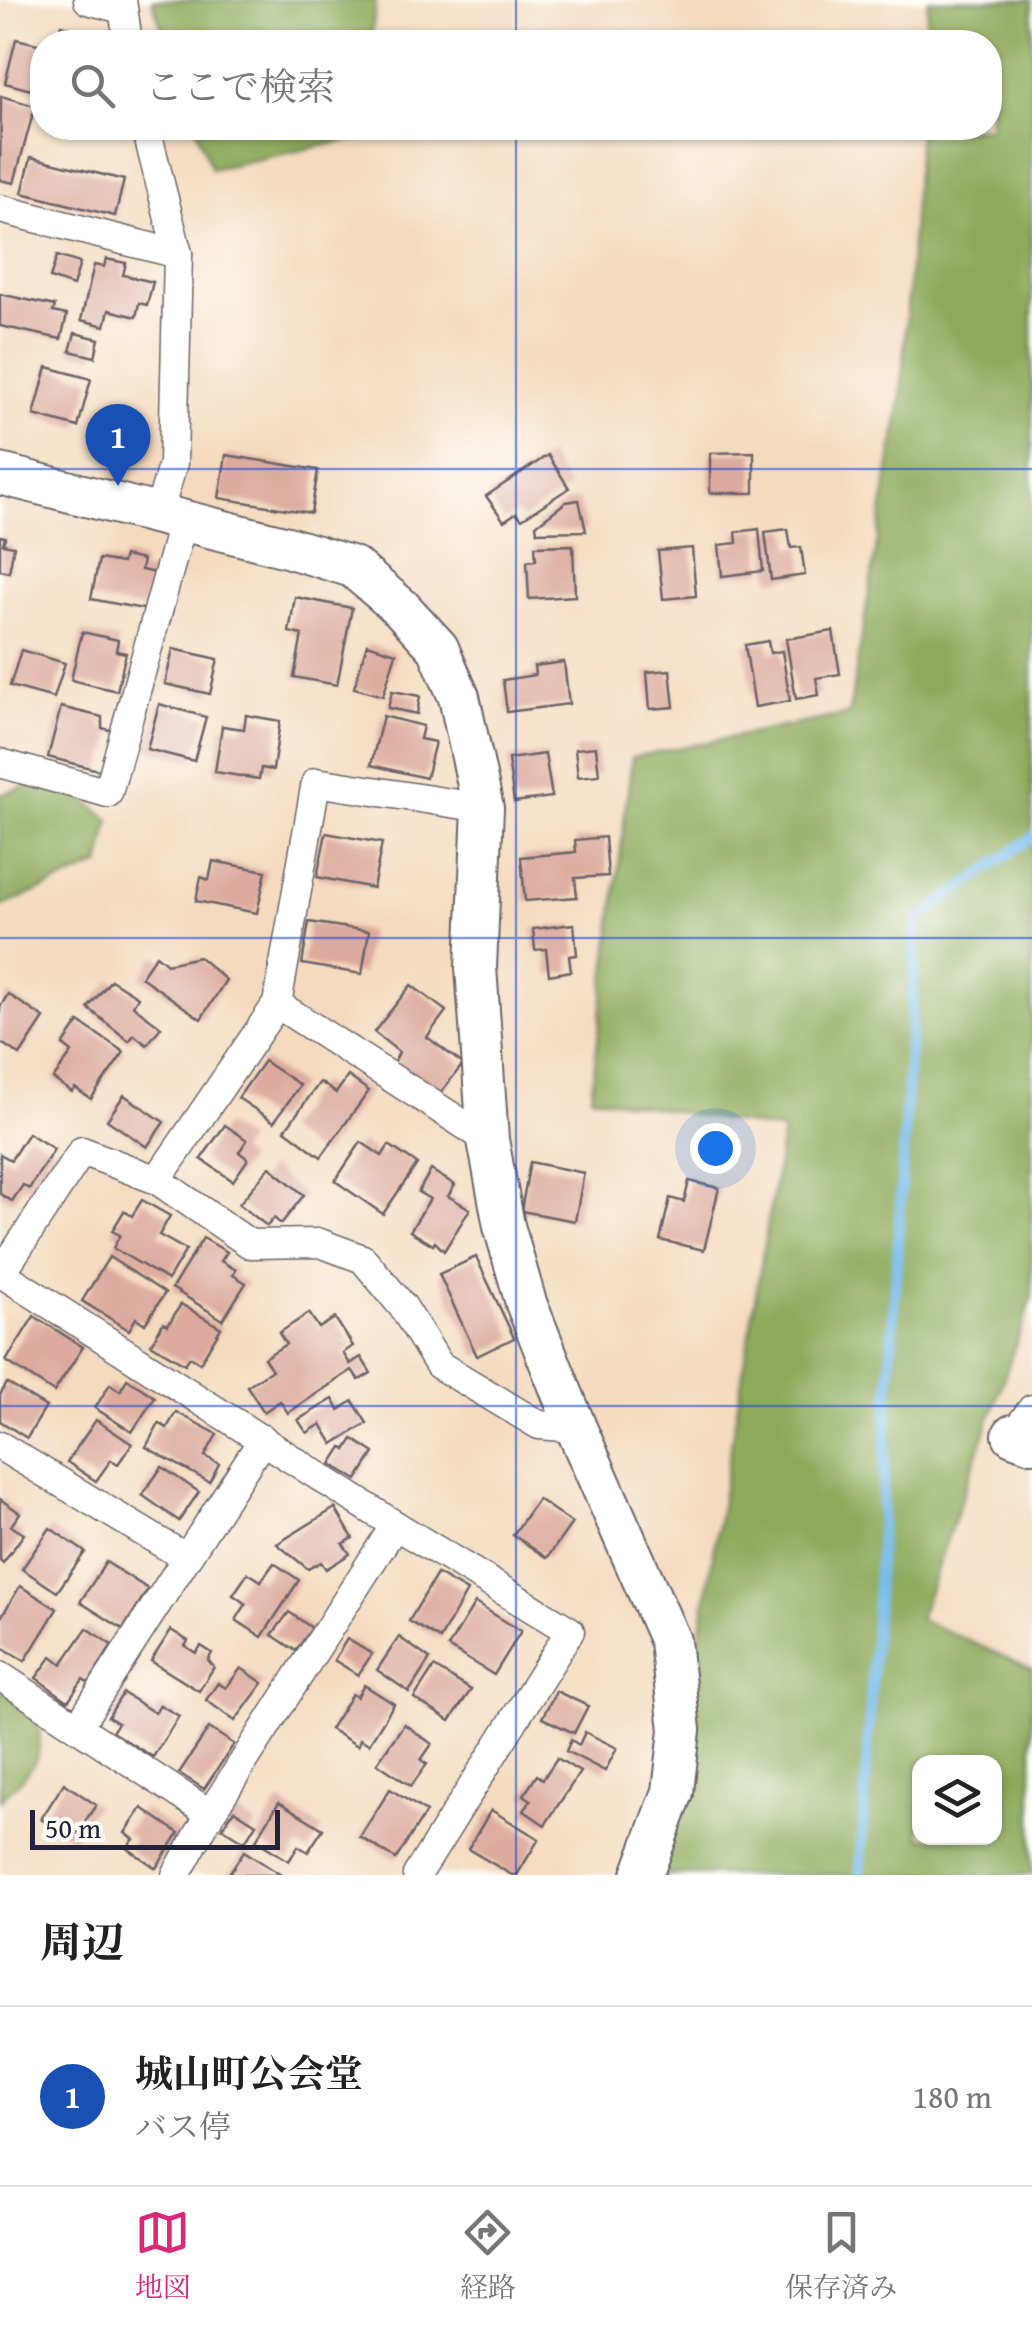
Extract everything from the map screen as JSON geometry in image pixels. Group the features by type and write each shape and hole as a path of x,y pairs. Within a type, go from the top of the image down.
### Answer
{"street":[{"path":"88,0 122,5 126,30"},
{"path":"0,762 108,792 170,517 178,254 149,140"},
{"path":"0,210 178,254"},
{"path":"0,474 353,567 438,648 459,697 483,808 476,967 488,1140 504,1226 526,1303 670,1641 680,1730 674,1792 642,1875"},
{"path":"158,1180 277,1004 316,782 483,808"},
{"path":"277,1004 488,1140"},
{"path":"417,1875 570,1631 395,1526 1,1274 82,1150 158,1180 250,1244 320,1244 363,1259 402,1307 439,1365 539,1425 576,1428"},
{"path":"79,1726 262,1439"},
{"path":"0,1446 185,1557"},
{"path":"176,1875 210,1814 395,1526"},
{"path":"0,1676 210,1814"}],"green space":[{"path":"152,0 376,0 372,30 163,30"},
{"path":"928,0 1032,0 1032,1298 919,1619 1032,1669 1032,1875 660,1875 783,1131 591,1096 632,757 849,714 901,398 918,140 1002,140 1002,30 926,30"},
{"path":"200,140 350,140 211,169"},
{"path":"55,777 110,820 100,865 0,907 0,795"},
{"path":"0,1690 36,1711 40,1740 29,1771 0,1800"}],"building":[{"path":"16,39 30,42 30,90 5,83"},
{"path":"1,96 30,105 30,124 14,183 0,180"},
{"path":"31,157 124,180 115,216 22,193"},
{"path":"57,256 80,263 73,286 50,278"},
{"path":"106,259 126,263 123,275 153,282 147,305 139,303 136,317 109,310 105,326 81,320 94,265 104,267"},
{"path":"0,294 55,306 53,312 67,315 61,339 0,326"},
{"path":"75,333 99,339 95,357 70,351"},
{"path":"47,367 91,379 78,427 34,415"},
{"path":"754,452 754,493 710,493 710,453"},
{"path":"226,455 318,470 311,513 219,498"},
{"path":"548,455 569,488 522,519 516,513 504,521 486,496"},
{"path":"579,500 586,531 537,532 536,525 566,502"},
{"path":"759,529 763,571 722,576 719,545 737,543 736,532"},
{"path":"788,529 791,548 801,547 805,575 771,580 765,532"},
{"path":"0,536 5,537 3,544 14,546 9,572 0,570"},
{"path":"573,545 575,596 529,599 527,561 536,560 535,546"},
{"path":"692,548 696,596 663,599 658,551"},
{"path":"124,556 143,560 141,570 156,573 148,610 91,599 99,559 122,563"},
{"path":"295,597 352,608 337,685 294,677 302,635 289,632"},
{"path":"833,631 840,674 816,678 819,695 796,699 786,639"},
{"path":"82,632 118,640 116,651 126,653 117,691 71,680"},
{"path":"768,641 770,653 782,651 790,701 755,707 745,645"},
{"path":"367,644 396,653 383,696 354,688"},
{"path":"173,649 218,659 210,694 165,684"},
{"path":"21,650 65,663 54,698 10,686"},
{"path":"564,662 569,704 507,712 503,680 535,675 534,666"},
{"path":"670,670 674,707 650,709 647,672"},
{"path":"392,691 420,696 417,714 388,708"},
{"path":"159,704 206,717 194,761 147,749"},
{"path":"61,707 102,717 102,728 113,731 102,771 48,757"},
{"path":"246,715 280,721 273,770 261,768 259,779 215,772 222,726 244,729"},
{"path":"383,716 423,726 420,739 435,742 426,778 371,765"},
{"path":"596,747 599,775 578,777 575,749"},
{"path":"545,754 552,797 514,802 508,759"},
{"path":"326,833 382,843 373,888 317,877"},
{"path":"605,837 608,876 575,878 577,897 525,901 521,857 576,852 575,840"},
{"path":"213,861 266,871 257,913 196,901 201,877 209,880"},
{"path":"309,922 369,931 362,974 302,964"},
{"path":"574,924 577,955 569,956 571,971 549,975 546,949 535,950 533,929"},
{"path":"156,955 167,964 199,957 226,980 201,1019 141,977"},
{"path":"111,980 138,997 133,1006 161,1027 147,1045 134,1035 129,1041 88,1008"},
{"path":"411,985 446,1011 427,1037 463,1064 438,1096 394,1063 399,1052 374,1032"},
{"path":"8,994 44,1018 20,1055 0,1042 0,1007"},
{"path":"79,1022 124,1052 91,1099 53,1079 72,1052 63,1045"},
{"path":"264,1061 300,1085 274,1122 238,1098"},
{"path":"348,1076 369,1091 321,1157 285,1130 320,1082 336,1093"},
{"path":"124,1095 164,1122 147,1147 107,1120"},
{"path":"225,1125 247,1140 239,1152 248,1159 233,1181 201,1159"},
{"path":"28,1133 54,1149 29,1189 23,1185 12,1201 0,1194 0,1154 11,1160"},
{"path":"361,1142 382,1156 389,1145 417,1164 383,1214 335,1181"},
{"path":"530,1162 584,1173 575,1221 521,1211"},
{"path":"270,1167 304,1195 281,1224 274,1218 267,1226 239,1204"},
{"path":"431,1170 455,1185 448,1196 470,1209 444,1251 435,1242 433,1245 410,1231 430,1199 418,1192"},
{"path":"689,1181 719,1188 704,1250 660,1240 670,1198 684,1202"},
{"path":"142,1200 170,1216 159,1235 186,1250 168,1280 113,1248 120,1235 112,1231 124,1211 132,1216"},
{"path":"203,1238 227,1252 221,1261 236,1270 233,1275 246,1283 223,1320 172,1288"},
{"path":"109,1257 165,1293 145,1324 136,1318 129,1330 82,1301"},
{"path":"476,1257 514,1338 477,1356 439,1274"},
{"path":"181,1304 221,1328 200,1363 190,1357 185,1364 151,1344"},
{"path":"309,1313 319,1328 335,1318 353,1346 343,1353 350,1364 361,1357 371,1373 359,1380 352,1370 288,1413 280,1401 264,1412 247,1386 272,1370 264,1358 286,1344 279,1333"},
{"path":"34,1316 83,1347 54,1392 6,1361"},
{"path":"127,1379 155,1397 132,1432 95,1408 110,1384 120,1391"},
{"path":"7,1383 46,1407 27,1438 0,1421 0,1395"},
{"path":"333,1399 339,1410 353,1401 367,1423 333,1444 321,1424 307,1433 298,1420"},
{"path":"176,1412 217,1434 205,1456 219,1464 209,1482 146,1447 159,1423 167,1428"},
{"path":"96,1420 132,1444 118,1464 111,1460 96,1481 67,1462"},
{"path":"353,1439 374,1453 357,1480 331,1464"},
{"path":"162,1467 199,1492 179,1521 142,1495"},
{"path":"0,1499 20,1513 11,1526 24,1534 3,1563 0,1560"},
{"path":"538,1499 572,1523 547,1558 513,1535"},
{"path":"335,1508 353,1538 343,1544 350,1554 326,1569 321,1562 308,1569 277,1544"},
{"path":"50,1528 85,1552 57,1592 22,1569"},
{"path":"106,1562 148,1589 123,1629 80,1602"},
{"path":"274,1563 299,1580 262,1637 236,1620 246,1604 233,1595 248,1573 261,1581"},
{"path":"437,1574 467,1591 440,1639 409,1621"},
{"path":"20,1586 57,1609 25,1661 0,1646 0,1619"},
{"path":"475,1603 521,1631 494,1675 448,1647"},
{"path":"289,1612 312,1628 296,1651 272,1635"},
{"path":"87,1628 112,1645 89,1683 83,1679 68,1701 36,1678 52,1656 62,1664"},
{"path":"171,1630 188,1641 185,1646 196,1653 201,1646 212,1653 208,1660 214,1667 199,1691 151,1661"},
{"path":"399,1637 430,1659 409,1692 377,1670"},
{"path":"347,1639 372,1654 358,1675 334,1660"},
{"path":"434,1667 471,1690 450,1721 414,1698"},
{"path":"241,1668 263,1683 235,1721 206,1700 218,1683 226,1688"},
{"path":"364,1685 394,1704 369,1744 360,1739 358,1746 330,1729 352,1694 357,1697"},
{"path":"556,1691 588,1706 574,1733 542,1718"},
{"path":"123,1693 155,1713 160,1705 179,1716 153,1757 112,1732 118,1723 108,1717"},
{"path":"404,1724 432,1744 421,1760 427,1764 411,1786 377,1763"},
{"path":"209,1728 234,1744 204,1789 179,1773"},
{"path":"585,1732 617,1748 605,1771 566,1751 571,1740 579,1745"},
{"path":"557,1758 580,1772 545,1825 524,1811 531,1800 524,1795 537,1775 543,1779"},
{"path":"64,1783 96,1805 73,1839 41,1819"},
{"path":"390,1789 426,1812 396,1859 360,1837"},
{"path":"279,1802 323,1829 308,1852 298,1846 289,1861 256,1840"},
{"path":"142,1808 179,1833 156,1868 127,1848 134,1839 125,1833"},
{"path":"234,1810 256,1824 245,1842 222,1828"},
{"path":"491,1810 539,1839 517,1875 468,1849"},
{"path":"244,1851 281,1875 228,1875"}],"waterway":[{"path":"860,1875 917,920 1032,837"}],"place":[{"name":"城山町公会堂","path":"118,486"}]}
